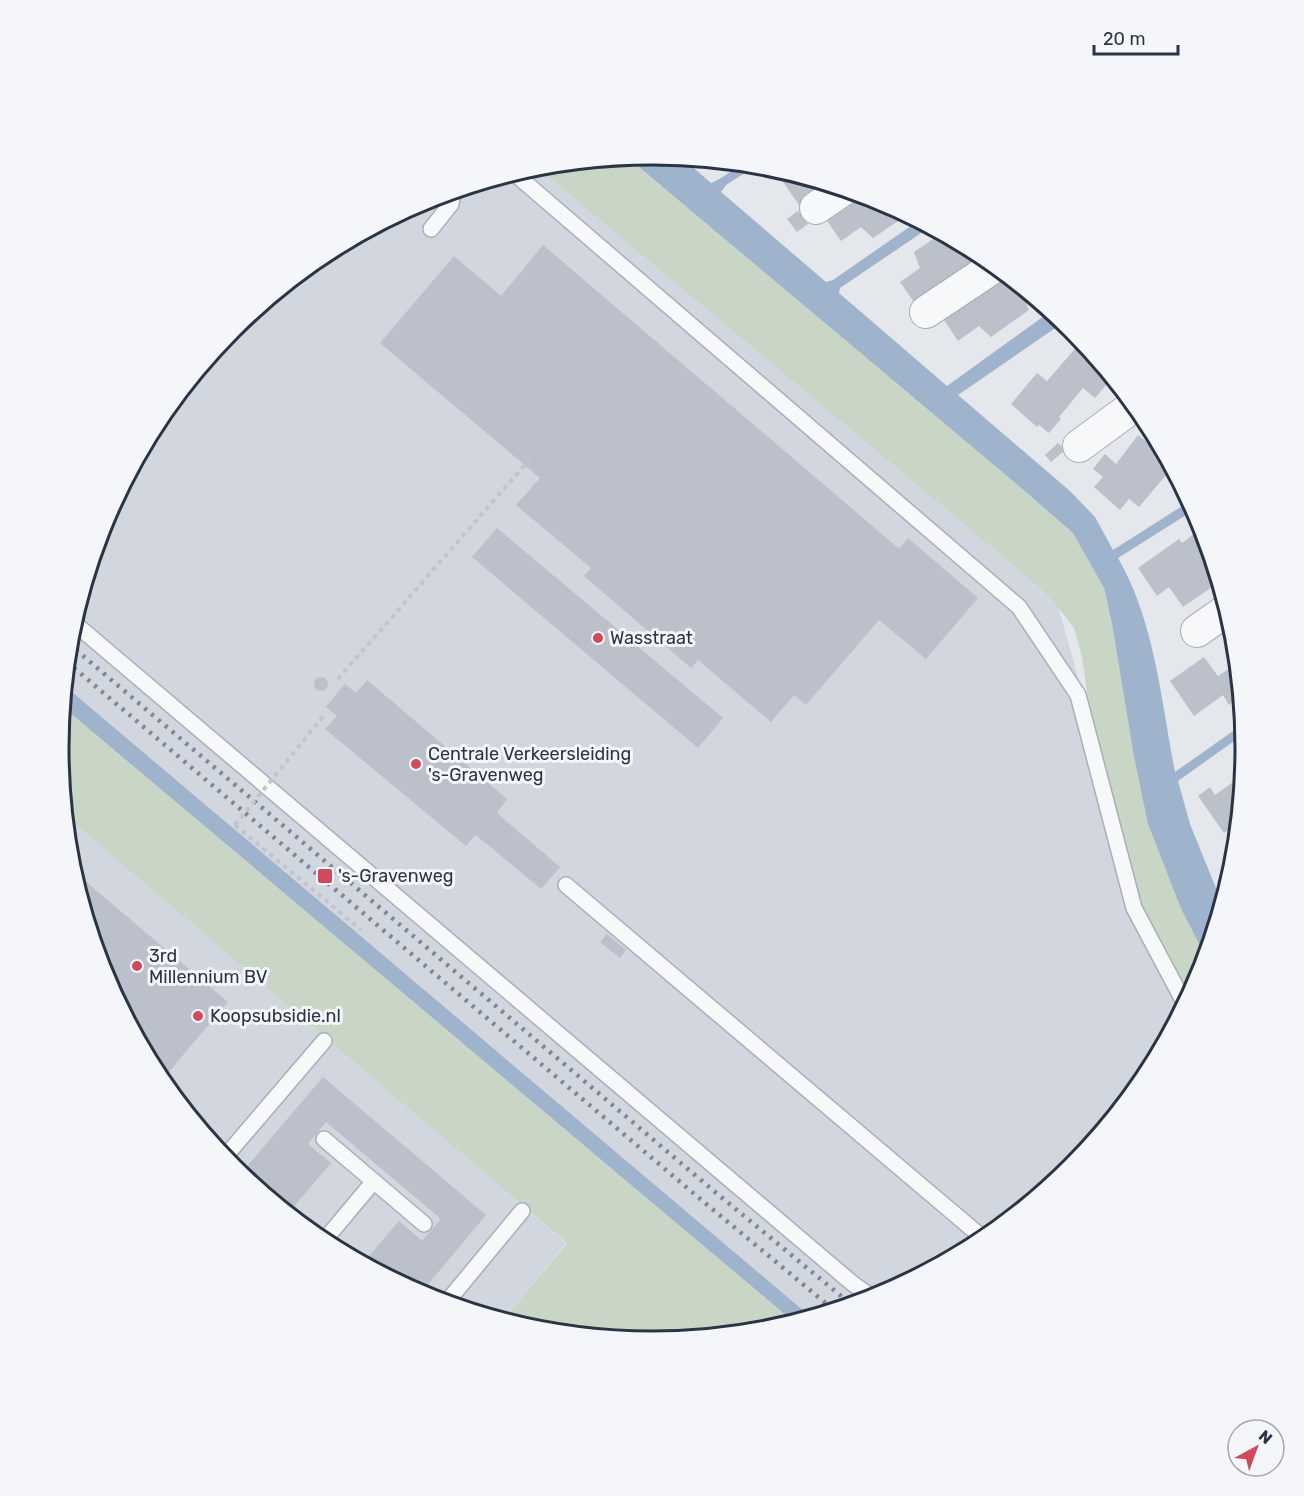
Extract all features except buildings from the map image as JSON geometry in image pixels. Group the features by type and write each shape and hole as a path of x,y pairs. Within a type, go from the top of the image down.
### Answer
{"street":[{"path":"816,208 835,195"},
{"path":"926,312 987,271"},
{"path":"1079,446 1127,411"},
{"path":"1197,631 1219,615"}],"lane":[{"path":"522,180 1019,607 1078,695 1134,908 1180,995"},
{"path":"431,229 451,201"},
{"path":"81,629 864,1291"},
{"path":"566,885 976,1233"},
{"path":"231,1151 324,1041"},
{"path":"324,1138 424,1224"},
{"path":"330,1234 374,1181"},
{"path":"452,1295 522,1211"}],"path":[{"path":"338,679 530,459"},
{"path":"325,714 235,825 361,930"}],"shaded area":[{"path":"548,174 1051,580 1159,970 1178,1000 1157,1040 1115,1103 1064,1160 1007,1211 976,1233 910,1271 875,1287 804,1311 72,692 80,634 89,597 113,525 147,456 189,393 240,336 297,285 328,263 394,225 429,209 501,185"},
{"path":"73,817 566,1243 509,1313 429,1287 394,1271 328,1233 268,1186 240,1160 189,1103 167,1072 129,1006 113,971 89,899 80,862"}],"green space":[{"path":"637,165 1073,533 1104,588 1133,751 1182,911 1200,946 1180,994 1161,966 1121,854 1090,712 1082,657 1074,628 1036,584 546,175"},
{"path":"70,713 786,1315 728,1326 652,1331 576,1326 509,1313 567,1243 74,823 70,786"}],"water":[{"path":"637,165 692,166 711,183 733,171 745,173 726,185 721,192 826,282 833,280 911,226 923,232 840,288 839,293 947,386 1043,317 1055,328 958,395 1070,491 1095,517 1113,550 1182,506 1186,515 1118,558 1141,608 1149,635 1175,772 1235,730 1235,741 1178,781 1190,824 1217,891 1200,946 1182,911 1148,824 1104,588 1073,533"},
{"path":"72,692 804,1311 786,1315 70,713"}],"railway":[{"path":"77,651 715,1192 844,1298"},
{"path":"75,668 827,1304"}],"place":[{"name":"Wasstraat","path":"598,638"},
{"name":"Centrale Verkeersleiding 's-Gravenweg","path":"416,764"},
{"name":"'s-Gravenweg","path":"325,876"},
{"name":"3rd Millennium BV","path":"137,966"},
{"name":"Koopsubsidie.nl","path":"198,1016"}]}
